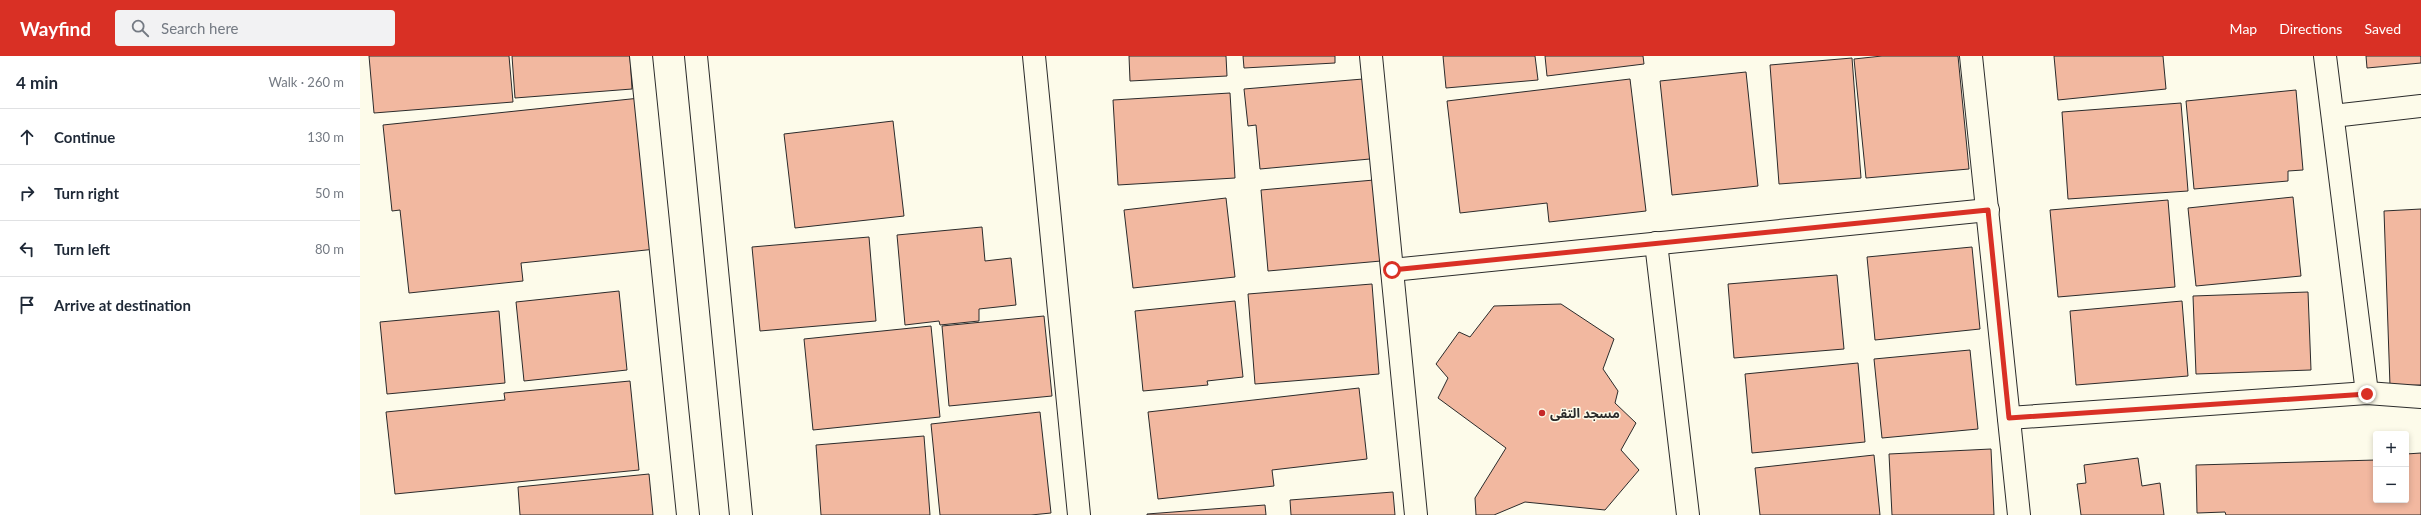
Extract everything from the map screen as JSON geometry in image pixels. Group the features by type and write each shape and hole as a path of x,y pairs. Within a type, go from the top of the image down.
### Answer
{"street":[{"path":"641,56 688,515"},
{"path":"696,56 741,515"},
{"path":"1034,56 1079,515"},
{"path":"1371,56 1416,515"},
{"path":"1971,56 2019,515"},
{"path":"2326,56 2367,394"},
{"path":"2333,116 2421,106"},
{"path":"1392,270 1988,210"},
{"path":"1656,243 1688,515"},
{"path":"2009,418 2367,394 2421,397"}],"building":[{"path":"369,56 509,56 513,102 374,113"},
{"path":"512,56 630,56 632,89 515,98"},
{"path":"1129,56 1226,56 1227,76 1130,81"},
{"path":"1243,56 1335,56 1335,63 1244,68"},
{"path":"1443,56 1535,56 1538,80 1446,88"},
{"path":"1545,56 1643,56 1644,64 1547,76"},
{"path":"1882,56 1958,56 1969,169 1866,178 1854,59"},
{"path":"2054,56 2163,56 2166,89 2058,100"},
{"path":"2366,56 2421,56 2421,63 2367,68"},
{"path":"1852,58 1861,178 1779,184 1770,65"},
{"path":"1746,72 1758,186 1672,195 1660,81"},
{"path":"1363,79 1370,159 1260,169 1256,125 1248,126 1244,89"},
{"path":"1630,79 1646,211 1549,222 1547,203 1460,213 1447,101"},
{"path":"2296,90 2303,170 2288,171 2288,181 2194,189 2186,101"},
{"path":"1230,93 1235,178 1118,185 1113,100"},
{"path":"640,98 656,249 521,263 523,281 409,293 400,210 392,211 383,125"},
{"path":"2181,103 2188,191 2068,199 2062,112"},
{"path":"893,121 904,216 795,228 784,134"},
{"path":"1374,180 1381,261 1268,271 1261,190"},
{"path":"2293,197 2301,276 2196,286 2188,208"},
{"path":"1226,198 1235,277 1133,288 1124,210"},
{"path":"2168,200 2175,287 2058,297 2050,210"},
{"path":"2421,209 2421,385 2390,386 2384,211"},
{"path":"982,227 985,261 1011,258 1016,305 979,309 979,321 940,325 939,321 905,325 897,235"},
{"path":"869,237 876,321 760,331 752,247"},
{"path":"1972,247 1980,329 1875,340 1867,257"},
{"path":"1837,275 1844,349 1734,358 1728,284"},
{"path":"1372,284 1379,374 1255,384 1248,294"},
{"path":"619,291 627,370 524,381 516,302"},
{"path":"2308,292 2311,370 2196,374 2193,296"},
{"path":"1235,301 1243,377 1207,381 1208,385 1143,391 1135,311"},
{"path":"2182,301 2188,376 2076,385 2070,311"},
{"name":"مسجد التقى","path":"1561,304 1614,339 1603,369 1618,391 1615,403 1636,423 1621,450 1639,470 1605,510 1525,502 1494,515 1476,515 1475,498 1506,448 1438,398 1448,378 1436,364 1459,332 1470,337 1494,306"},
{"path":"499,311 505,383 387,394 380,322"},
{"path":"1044,316 1052,396 949,406 942,326"},
{"path":"931,326 940,417 813,430 804,339"},
{"path":"1970,350 1978,429 1882,438 1874,359"},
{"path":"1858,363 1865,442 1752,453 1745,374"},
{"path":"630,381 639,470 395,494 386,412 505,400 504,393"},
{"path":"1359,388 1367,459 1272,470 1274,486 1158,499 1148,412"},
{"path":"1040,412 1051,513 1031,515 940,515 931,424"},
{"path":"924,436 930,515 821,515 816,445"},
{"path":"1991,449 1994,515 1892,515 1889,454"},
{"path":"2421,453 2421,515 2226,515 2225,512 2197,513 2196,465 2373,460 2373,503 2409,503 2409,454"},
{"path":"1874,455 1880,515 1760,515 1755,468"},
{"path":"2138,458 2142,486 2160,483 2164,515 2081,515 2077,484 2086,483 2084,465"},
{"path":"649,474 653,515 520,515 518,487"},
{"path":"1393,492 1395,515 1291,515 1290,500"},
{"path":"1265,505 1266,515 1147,515 1147,514"}],"place":[{"name":"مسجد التقى","path":"1542,413"}],"route":[{"path":"1392,270 1988,210 2009,418 2367,394"}]}
